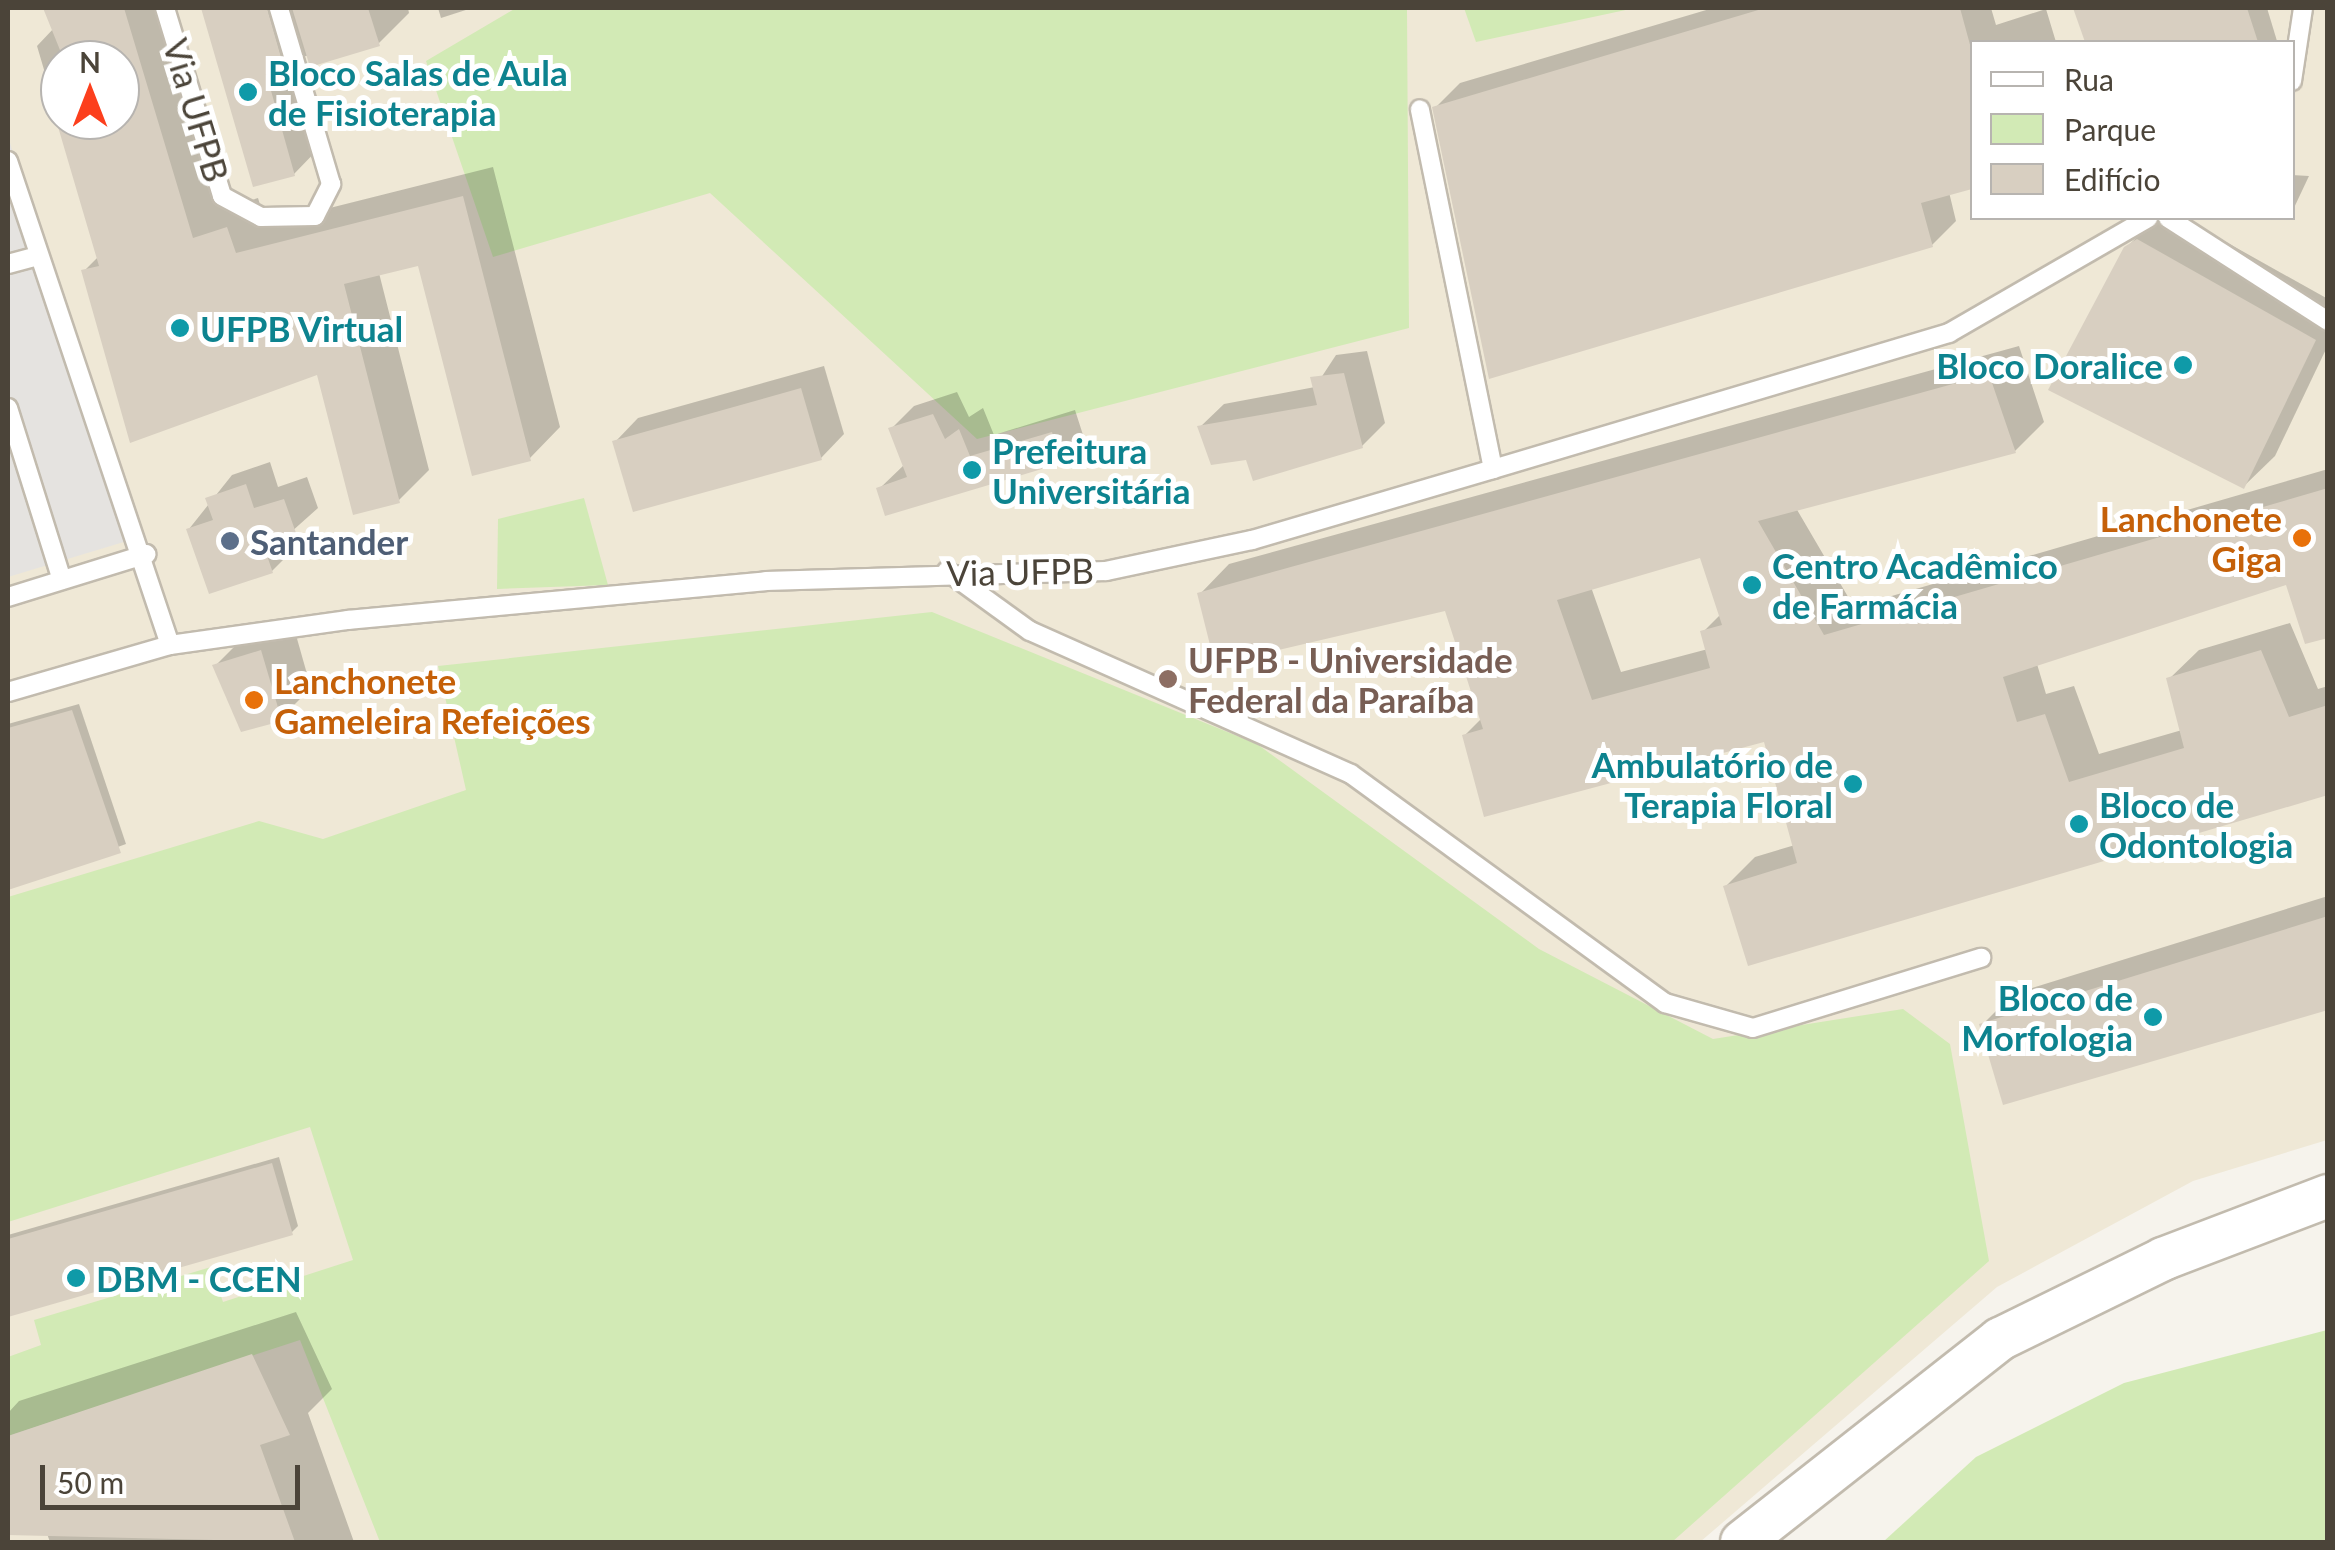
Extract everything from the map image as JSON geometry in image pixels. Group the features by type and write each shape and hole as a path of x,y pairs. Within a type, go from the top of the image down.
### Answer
{"street":[{"path":"1742,1542 2000,1339 2163,1259 2328,1196"}],"lane":[{"name":"Via UFPB","path":"165,8 222,196 262,217 315,216 331,184 279,8"},
{"path":"2295,63 2304,8"},
{"path":"1420,109 1493,469"},
{"path":"8,161 34,257 147,554 170,645"},
{"name":"Via UFPB","path":"8,692 170,645 368,618 946,571 1106,571 1252,540 1949,333 2145,220"},
{"path":"2171,220 2328,321"},
{"path":"8,264 34,257"},
{"path":"8,408 62,580"},
{"path":"8,597 147,554"},
{"path":"946,571 1030,631 1352,774 1665,1003 1753,1028 1981,958"}],"shaded area":[{"name":"UFPB - Universidade Federal da Paraíba","path":"8,8 2327,8 2327,1140 2193,1181 1997,1287 1700,1542 8,1542"},
{"path":"8,136 127,541 8,577"}],"green space":[{"path":"516,8 1407,8 1409,328 977,439 710,193 493,257 426,61"},
{"path":"1464,8 1635,8 1476,42"},
{"path":"584,498 608,585 497,589 498,519"},
{"path":"932,612 1257,744 1539,949 1713,1039 1903,1009 1950,1044 1989,1261 1672,1542 380,1542 300,1340 8,1436 8,1357 41,1345 34,1320 211,1267 223,1302 353,1260 310,1127 8,1222 8,897 259,821 323,839 466,790 438,666"},
{"path":"2327,1330 2327,1542 1883,1542 1976,1457 2124,1383"}],"building":[{"path":"43,8 124,8 134,40 56,40"},
{"name":"Bloco Salas de Aula de Fisioterapia","path":"201,8 267,8 286,75 268,80 295,176 253,187"},
{"path":"292,8 368,8 380,46 310,67"},
{"path":"1765,8 1960,8 1970,45 1970,190 1921,203 1933,247 1489,379 1432,107"},
{"path":"2073,8 2247,8 2257,40 2084,40"},
{"path":"140,61 193,238 227,227 236,253 463,196 531,461 472,476 418,266 344,284 400,503 353,515 317,375 130,443 81,270 99,266 62,140 140,140"},
{"name":"Bloco Doralice","path":"2137,239 2316,340 2244,489 2048,390 2124,247"},
{"path":"1344,373 1363,448 1253,481 1246,460 1211,465 1197,426 1317,405 1310,377"},
{"path":"1989,374 2016,453 1758,521 1824,635 2328,488 2328,638 2305,644 2286,585 2003,677 2017,722 2045,714 2069,782 2184,748 2166,678 2261,650 2289,717 2328,705 2328,795 1748,966 1723,886 1797,863 1764,742 1484,817 1462,735 1483,729 1445,611 1215,665 1197,593","holes":["1700,558 1722,625 1700,631 1710,668 1592,700 1557,600"]},
{"path":"801,388 822,460 633,512 612,441"},
{"name":"Prefeitura Universitária","path":"933,414 945,439 959,429 970,456 1052,432 1062,463 885,516 876,488 907,477 888,428"},
{"path":"246,484 254,508 284,499 296,533 263,544 273,573 209,594 186,529 213,520 205,498"},
{"name":"Lanchonete Gameleira Refeições","path":"261,650 282,721 241,732 212,665"},
{"path":"72,710 121,853 8,890 8,728"},
{"name":"Bloco de Morfologia","path":"2328,916 2328,1010 2003,1105 1979,1024"},
{"name":"DBM - CCEN","path":"272,1163 293,1235 8,1317 8,1239"},
{"path":"252,1354 290,1435 260,1445 295,1542 8,1535 8,1436"}],"place":[{"name":"Bloco Salas de Aula de Fisioterapia","path":"248,92"},
{"name":"UFPB Virtual","path":"180,328"},
{"name":"Bloco Doralice","path":"2183,365"},
{"name":"Prefeitura Universitária","path":"972,470"},
{"name":"Lanchonete Giga","path":"2302,538"},
{"name":"Santander","path":"230,541"},
{"name":"Centro Acadêmico de Farmácia","path":"1752,585"},
{"name":"UFPB - Universidade Federal da Paraíba","path":"1168,679"},
{"name":"Lanchonete Gameleira Refeições","path":"254,700"},
{"name":"Ambulatório de Terapia Floral","path":"1853,784"},
{"name":"Bloco de Odontologia","path":"2079,824"},
{"name":"Bloco de Morfologia","path":"2153,1017"},
{"name":"DBM - CCEN","path":"76,1278"}]}
